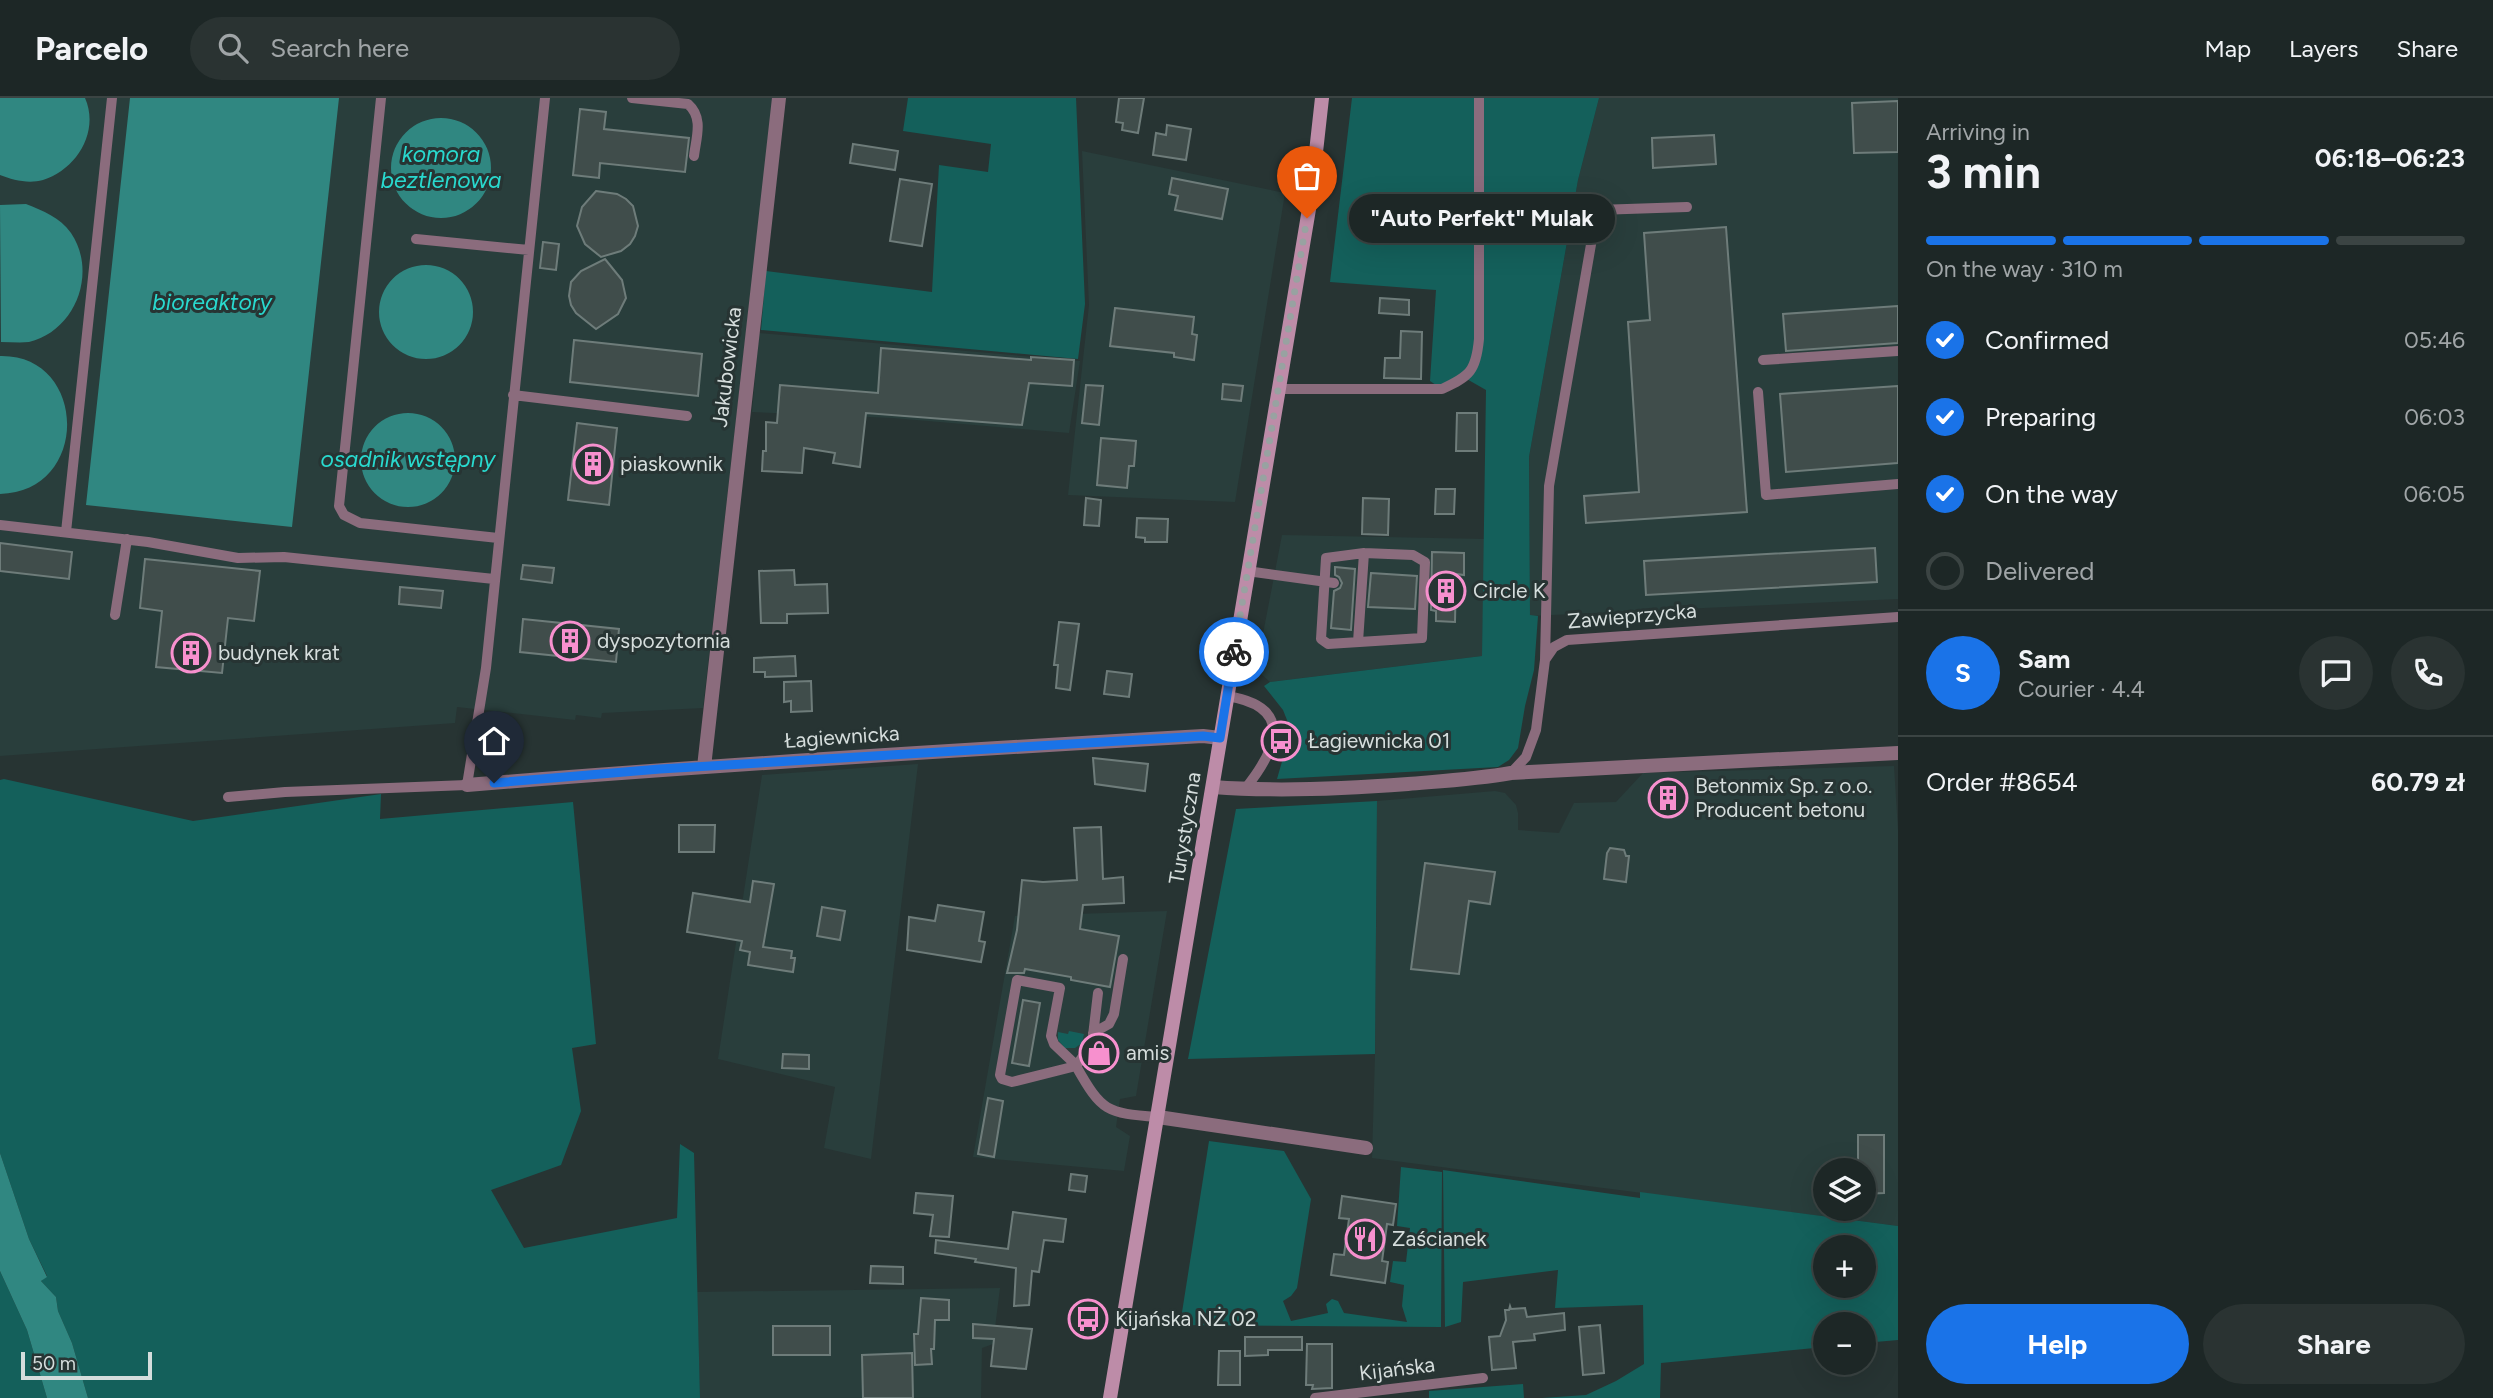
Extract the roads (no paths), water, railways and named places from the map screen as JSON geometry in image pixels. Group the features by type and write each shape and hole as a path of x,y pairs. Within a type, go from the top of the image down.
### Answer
{"main road":[{"name":"Turystyczna","path":"1110,1398 1311,197 1322,98"}],"street":[{"name":"Jakubowicka","path":"704,767 779,98"},
{"name":"Łagiewnicka","path":"467,785 704,767 1203,736 1220,738"},
{"path":"1213,787 1343,789 1486,778 1511,773 1898,753"},
{"path":"1158,1117 1366,1149"}],"lane":[{"path":"66,532 112,98"},
{"path":"381,98 340,506 344,515 360,523 498,538"},
{"path":"228,797 285,792 467,785 486,667 545,98"},
{"path":"632,98 688,104 695,110 699,118 694,156"},
{"path":"1278,389 1442,389 1465,378 1477,359 1479,339 1479,98"},
{"path":"1511,773 1526,757 1536,730 1545,660 1549,486 1597,211 1687,207"},
{"path":"416,239 529,250"},
{"path":"1763,360 1898,351"},
{"path":"1758,392 1766,495 1898,484"},
{"path":"513,395 687,415"},
{"path":"0,525 127,539 238,558 284,557 494,579"},
{"path":"115,615 127,539"},
{"path":"1358,642 1358,584 1364,553"},
{"path":"1364,553 1413,555 1425,562 1422,638 1328,644 1321,639 1328,607 1326,558 1364,553"},
{"path":"1247,570 1329,582"},
{"name":"Zawieprzycka","path":"1545,660 1553,647 1567,640 1898,617"},
{"path":"1227,696 1248,699 1260,706 1272,721 1274,739 1270,752 1264,765 1245,789"},
{"path":"1093,1033 1109,1024 1114,1014 1123,959"},
{"path":"1098,993 1092,1044 1076,1066 1012,1082 1002,1079 1001,1071 1017,980 1060,988 1051,1036 1054,1044 1076,1066 1096,1100 1122,1114 1158,1117"},
{"name":"Kijańska","path":"1315,1398 1483,1378"}],"water":[{"path":"0,98 85,98 89,124 87,136 75,159 66,168 43,180 21,181 0,175"},
{"name":"bioreaktory","path":"130,98 339,98 292,527 86,505"},
{"name":"komora beztlenowa","path":"441,118 469,126 483,140 491,168 483,196 469,210 441,218 413,210 399,196 391,168 399,140 413,126"},
{"path":"26,204 45,212 67,227 79,249 82,282 70,313 59,326 45,336 29,342 1,342 0,205"},
{"path":"426,265 444,269 459,279 469,294 473,312 469,330 459,345 444,355 426,359 408,355 393,345 383,330 379,312 383,294 393,279 408,269"},
{"path":"0,356 29,361 50,376 63,398 67,424 63,449 51,471 30,487 0,494"},
{"name":"osadnik wstępny","path":"408,413 426,417 441,427 451,442 455,460 451,478 441,493 426,503 408,507 390,503 375,493 365,478 361,460 365,442 375,427 390,417"},
{"path":"0,1153 29,1239 47,1277 41,1281 56,1297 58,1311 72,1343 88,1398 47,1398 27,1330 0,1271"}],"place":[{"name":"\"Auto Perfekt\" Mulak","path":"1307,218"},
{"name":"piaskownik","path":"593,464"},
{"name":"Circle K","path":"1446,591"},
{"name":"dyspozytornia","path":"570,641"},
{"name":"budynek krat","path":"191,653"},
{"name":"Łagiewnicka 01","path":"1281,741"},
{"name":"Betonmix Sp. z o.o. Producent betonu","path":"1668,798"},
{"name":"amis","path":"1099,1053"},
{"name":"Zaścianek","path":"1365,1239"},
{"name":"Kijańska NŻ 02","path":"1088,1319"}]}
